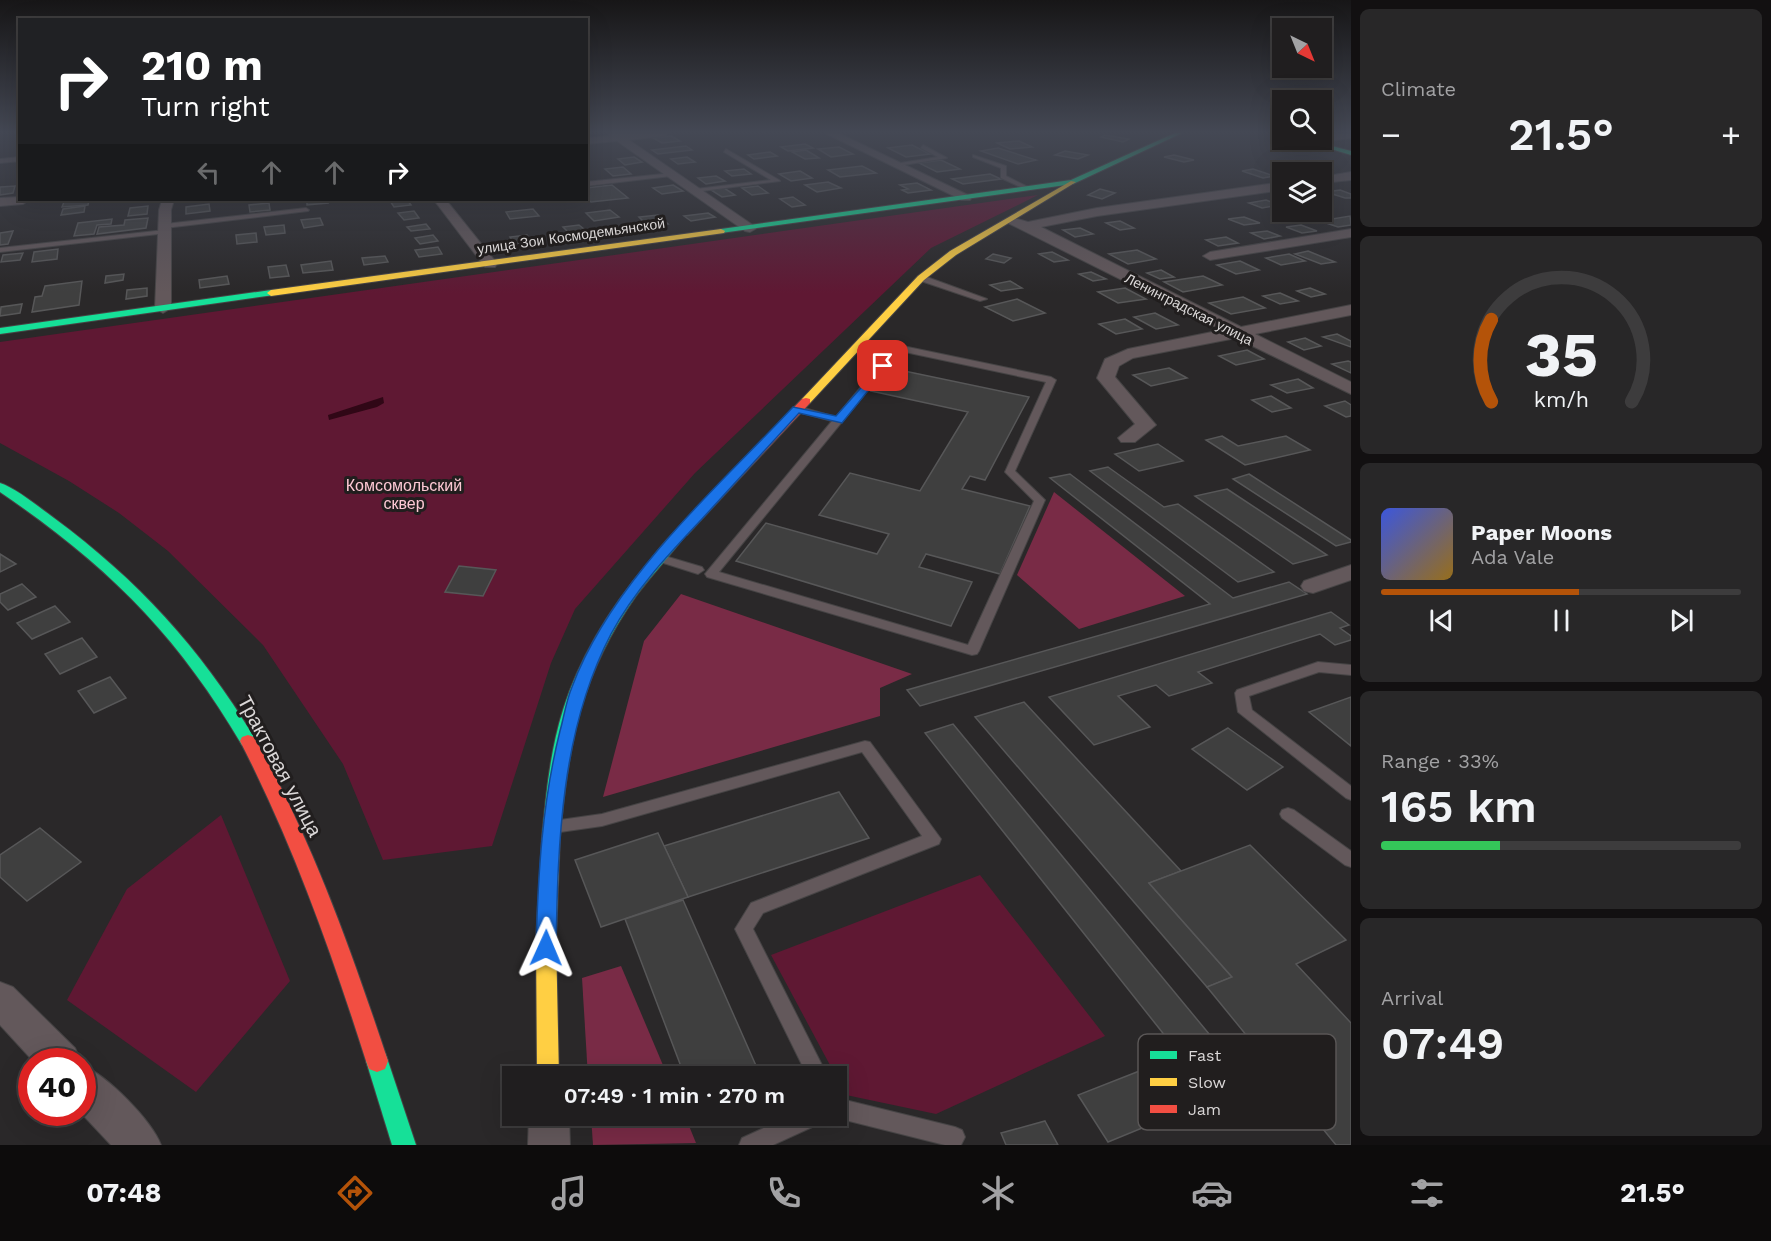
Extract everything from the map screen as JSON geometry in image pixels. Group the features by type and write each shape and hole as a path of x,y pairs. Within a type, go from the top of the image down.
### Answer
{"main road":[{"name":"улица Зои Космодемьянской","path":"0,331 1045,186"},
{"path":"548,1066 545,971 548,854 559,771 579,688 604,633 629,594 658,558 921,278 953,253 1011,221 1066,186"},
{"name":"Трактовая улица","path":"0,486 82,543 140,594 169,626 233,714 302,847 331,924 405,1145"}],"street":[{"path":"689,186 750,228"},
{"path":"944,186 966,197"},
{"path":"1028,226 1097,212 1272,187"},
{"path":"0,202 18,200"},
{"path":"164,308 165,229 168,201"},
{"path":"441,201 490,264"},
{"name":"Ленинградская улица","path":"1011,221 1028,226 1351,390"},
{"path":"1210,256 1351,233"},
{"path":"1128,438 1146,425 1106,378 1111,363 1128,354 1351,310"},
{"path":"1313,586 1351,572"},
{"path":"0,999 47,1048"},
{"path":"96,1098 141,1145"},
{"path":"549,1126 549,1145"}],"lane":[{"path":"696,191 733,186"},
{"path":"1024,186 1029,189"},
{"path":"0,250 306,210"},
{"path":"921,278 982,299"},
{"path":"898,348 1051,380 1010,472 1040,500 972,651 711,574 838,420 898,348"},
{"path":"797,409 838,420"},
{"path":"658,558 698,570"},
{"path":"1351,670 1318,667 1242,693 1245,712 1351,794"},
{"path":"552,828 602,820 865,746 933,839 757,908 744,929 812,1066"},
{"path":"1288,814 1351,860"},
{"path":"847,1110 955,1137"},
{"path":"750,1145 792,1126"}],"green space":[{"name":"Комсомольский сквер","path":"1038,195 931,248 695,473 575,609 551,663 492,846 383,860 343,764 263,645 168,551 119,513 69,481 0,443 0,342"},
{"path":"221,815 290,981 196,1092 67,1000 127,889"},
{"path":"980,875 1105,1036 936,1114 847,1095 847,1066 830,1066 771,955"}],"shaded area":[{"path":"383,397 384,403 377,407 329,420 328,415"},
{"path":"1054,492 1185,596 1079,629 1017,575"},
{"path":"681,594 912,674 880,688 880,716 603,797 644,641"},
{"path":"621,966 663,1066 587,1066 582,978"},
{"path":"592,1126 689,1126 696,1143 593,1145"}],"building":[{"path":"15,186 13,193 0,195 0,187"},
{"path":"614,186 628,198 591,202 588,200 588,188"},
{"path":"675,186 683,191 662,194 653,188"},
{"path":"759,186 768,193 752,195 742,188"},
{"path":"807,186 841,188 817,192"},
{"path":"903,186 924,186 931,190 908,193 902,190 908,189"},
{"path":"724,188 735,195 722,197 711,190"},
{"path":"1100,189 1115,193 1102,199 1088,195"},
{"path":"1340,190 1351,194 1351,198 1332,194 1332,191"},
{"path":"793,197 805,205 792,207 780,199"},
{"path":"1266,200 1272,202 1272,206 1262,208 1249,203"},
{"path":"89,201 88,205 62,207 64,202"},
{"path":"307,201 327,201 328,203 307,205"},
{"path":"390,201 408,201 411,205 394,207"},
{"path":"269,203 270,210 250,212 249,205"},
{"path":"209,204 210,211 186,214 186,207"},
{"path":"85,206 84,212 61,215 63,209"},
{"path":"148,206 147,214 128,216 130,208"},
{"path":"533,209 539,216 510,219 506,212"},
{"path":"610,210 619,217 594,221 586,213"},
{"path":"414,211 419,218 404,220 398,213"},
{"path":"708,213 715,217 691,221 684,216"},
{"path":"658,215 668,224 648,226 639,217"},
{"path":"1350,216 1351,225 1338,227 1323,222 1332,222 1332,219"},
{"path":"1244,217 1260,223 1244,225 1228,219"},
{"path":"148,218 146,228 97,234 99,227 124,225 125,220"},
{"path":"320,218 323,225 304,228 301,220"},
{"path":"112,219 111,224 97,225 94,234 74,236 78,223"},
{"path":"1120,221 1134,228 1120,230 1106,223"},
{"path":"426,224 430,229 411,231 407,227"},
{"path":"284,225 285,233 266,235 264,227"},
{"path":"579,225 589,233 572,236 563,227"},
{"path":"1301,225 1317,231 1302,233 1286,227"},
{"path":"1080,228 1093,234 1075,237 1063,230"},
{"path":"13,231 8,244 0,245 0,233"},
{"path":"1267,231 1280,236 1264,239 1251,233"},
{"path":"256,233 257,242 237,244 236,235"},
{"path":"433,235 438,241 420,244 415,238"},
{"path":"527,235 532,242 515,244 510,237"},
{"path":"1226,237 1238,243 1218,246 1206,240"},
{"path":"438,247 442,254 419,257 415,250"},
{"path":"58,249 57,259 32,262 34,252"},
{"path":"1137,250 1156,259 1128,264 1109,254"},
{"path":"1308,251 1335,262 1321,264 1295,254"},
{"path":"1052,252 1068,260 1054,262 1039,254"},
{"path":"23,253 20,260 1,262 3,255"},
{"path":"993,254 1011,258 1004,263 986,259"},
{"path":"1289,254 1305,261 1281,265 1266,258"},
{"path":"385,256 388,262 364,265 362,258"},
{"path":"331,261 333,270 303,273 301,265"},
{"path":"1240,261 1259,270 1236,274 1217,265"},
{"path":"286,265 289,276 270,278 268,267"},
{"path":"1161,270 1174,277 1160,279 1147,273"},
{"path":"1091,272 1106,279 1093,281 1079,274"},
{"path":"124,274 123,280 105,283 106,276"},
{"path":"227,276 229,284 200,288 199,280"},
{"path":"1203,276 1222,285 1183,292 1164,282"},
{"path":"82,281 79,305 32,312 35,297 42,296 45,286"},
{"path":"1010,281 1022,288 1001,291 990,285"},
{"path":"147,288 147,296 126,299 127,290"},
{"path":"1125,288 1146,299 1118,303 1098,292"},
{"path":"1310,288 1325,294 1311,297 1297,291"},
{"path":"1280,293 1298,301 1280,304 1263,296"},
{"path":"1243,297 1265,308 1231,314 1209,303"},
{"path":"1017,299 1045,313 1013,321 985,307"},
{"path":"22,304 20,313 0,316 1,307"},
{"path":"1155,313 1178,325 1156,329 1134,317"},
{"path":"1125,319 1142,329 1116,334 1099,324"},
{"path":"1337,334 1351,341 1351,347 1323,337"},
{"path":"1305,338 1321,346 1304,350 1288,342"},
{"path":"1247,350 1264,359 1236,365 1219,356"},
{"path":"1351,362 1351,373 1332,364"},
{"path":"890,368 1029,397 985,480 970,476 962,489 1030,506 1000,574 926,554 919,567 972,582 951,626 736,561 766,523 877,554 889,534 819,515 850,473 920,491 968,412 871,391"},
{"path":"1169,368 1187,378 1151,386 1133,375"},
{"path":"1298,379 1313,388 1287,393 1271,385"},
{"path":"1271,396 1291,408 1272,412 1252,400"},
{"path":"1345,401 1351,405 1351,416 1346,417 1325,406"},
{"path":"1222,436 1238,446 1286,436 1310,450 1245,465 1206,440"},
{"path":"1158,444 1183,461 1139,471 1115,454"},
{"path":"1108,467 1164,507 1178,504 1274,572 1238,582 1090,471"},
{"path":"1070,474 1233,598 1289,582 1307,594 920,706 907,690 1210,604 1050,478"},
{"path":"1249,474 1351,542 1336,546 1233,479"},
{"path":"1227,489 1327,555 1293,564 1195,496"},
{"path":"0,554 16,564 0,572"},
{"path":"459,566 496,570 483,596 445,592"},
{"path":"22,584 36,597 8,610 0,602 0,594"},
{"path":"55,606 70,622 32,639 17,623"},
{"path":"1331,612 1349,625 1340,628 1351,636 1351,640 1335,645 1320,634 1198,672 1212,683 1169,696 1156,685 1118,696 1150,727 1094,745 1049,697"},
{"path":"82,638 97,657 60,674 45,654"},
{"path":"110,677 126,698 94,713 78,691"},
{"path":"1351,697 1351,746 1309,712"},
{"path":"1024,702 1181,871 1149,883 1232,977 1207,987 975,717"},
{"path":"953,724 1209,1034 1164,1034 925,733"},
{"path":"1228,728 1283,767 1247,790 1192,749"},
{"path":"839,792 869,838 688,897 664,846"},
{"path":"40,828 81,862 27,901 0,877 0,855"},
{"path":"658,833 688,897 601,927 575,860"},
{"path":"1250,845 1346,940 1296,964 1351,1023 1351,1145 1336,1145 1324,1130 1336,1130 1336,1034 1245,1034 1207,987 1232,977 1149,883"},
{"path":"683,900 756,1066 681,1066 625,919"},
{"path":"1138,1072 1138,1130 1108,1142 1078,1095"},
{"path":"1045,1121 1058,1145 1006,1145 1001,1133"}],"traffic: fast":[{"path":"721,231 1041,186"},
{"path":"0,331 271,293"},
{"path":"0,487 74,539 140,598 198,664 248,741"},
{"path":"551,837 563,741 571,710 590,661 631,593 682,532"},
{"path":"377,1061 404,1145"}],"traffic: slow":[{"path":"806,401 921,278 953,253 1066,186"},
{"path":"271,293 721,231"},
{"path":"548,1066 546,938 551,837"}],"traffic: jam":[{"path":"682,532 806,401"},
{"path":"248,741 287,818 304,858 350,979 377,1061"}],"route":[{"path":"546,948 548,854 559,771 579,688 604,633 629,594 658,558 797,409 838,420 883,366"}]}
